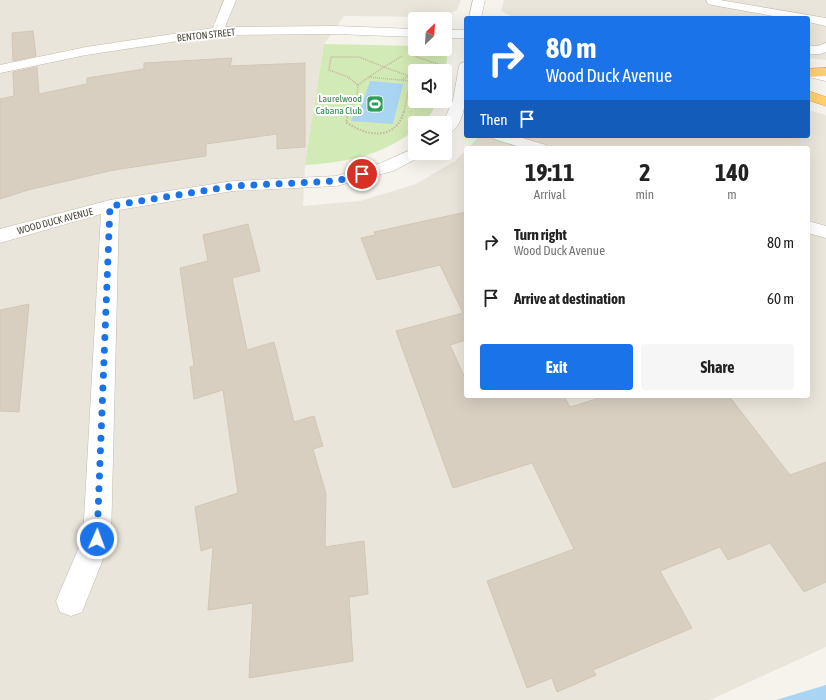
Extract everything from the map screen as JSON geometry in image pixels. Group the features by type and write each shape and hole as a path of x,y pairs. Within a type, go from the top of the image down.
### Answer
{"highway":[{"path":"810,73 826,72"},
{"path":"810,96 826,102"}],"street":[{"path":"218,31 230,0"},
{"path":"475,16 479,0"},
{"path":"711,5 792,16"},
{"path":"810,19 826,22"},
{"name":"BENTON STREET","path":"0,70 86,51 218,31 336,30 408,32"},
{"path":"452,34 464,34"},
{"path":"810,50 820,50 826,47"},
{"path":"810,73 826,77"},
{"path":"455,126 464,76"},
{"path":"810,95 826,98"},
{"path":"506,138 533,146"},
{"name":"WOOD DUCK AVENUE","path":"0,236 110,206 233,186 336,181 387,167 408,157"},
{"path":"70,600 97,539 110,206"},
{"path":"810,228 826,232"}],"path":[{"path":"358,85 405,53"},
{"path":"415,56 438,64"},
{"path":"369,77 410,82 401,122 389,131 382,133 362,131 352,127 346,122 346,116 357,99 358,85 353,79 346,75 329,70 331,57 359,57 409,76 401,80"}],"shaded area":[{"path":"0,0 461,0 457,10 452,12 408,12 408,17 344,16 324,44 305,165 303,206 360,201 416,184 455,161 464,152 464,398 810,398 810,146 470,146 477,138 810,138 810,111 826,115 826,647 710,700 0,700"},
{"path":"504,0 826,0 826,60 810,58 810,16 510,16 501,11"}],"green space":[{"name":"Laurelwood Cabana Club","path":"324,44 408,46 408,56 447,56 446,64 408,64 408,108 433,108 429,116 408,116 408,135 389,146 363,156 335,162 305,165"}],"water":[{"path":"370,81 403,84 393,124 351,121 353,116 358,116"},
{"path":"826,685 826,700 776,700"}],"building":[{"path":"33,31 36,56 13,61 12,33"},
{"path":"232,58 230,66 305,63 305,147 277,149 277,134 206,144 206,156 114,170 28,190 0,199 0,99 14,96 13,72 37,67 39,94 87,84 87,78 144,69 144,63"},
{"path":"464,212 464,341 450,345 464,376 464,398 565,398 570,407 599,398 731,398 790,475 826,462 826,582 804,592 770,543 728,560 720,547 660,571 692,628 593,670 596,675 557,692 552,678 527,688 487,581 574,549 532,463 453,488 396,331 463,313 440,265 377,280 361,238 375,235 374,232"},
{"path":"248,224 260,271 232,278 247,350 274,342 294,422 314,416 323,446 313,449 326,494 325,547 364,541 368,594 349,597 353,661 249,678 253,603 208,610 213,547 201,551 195,507 238,493 223,390 194,399 190,367 194,366 180,268 208,261 203,235"},
{"path":"29,304 19,412 0,411 0,310"}],"place":[{"name":"Laurelwood Cabana Club","path":"375,104"}],"route":[{"path":"97,539 110,206 233,186 336,181 362,174"}]}
